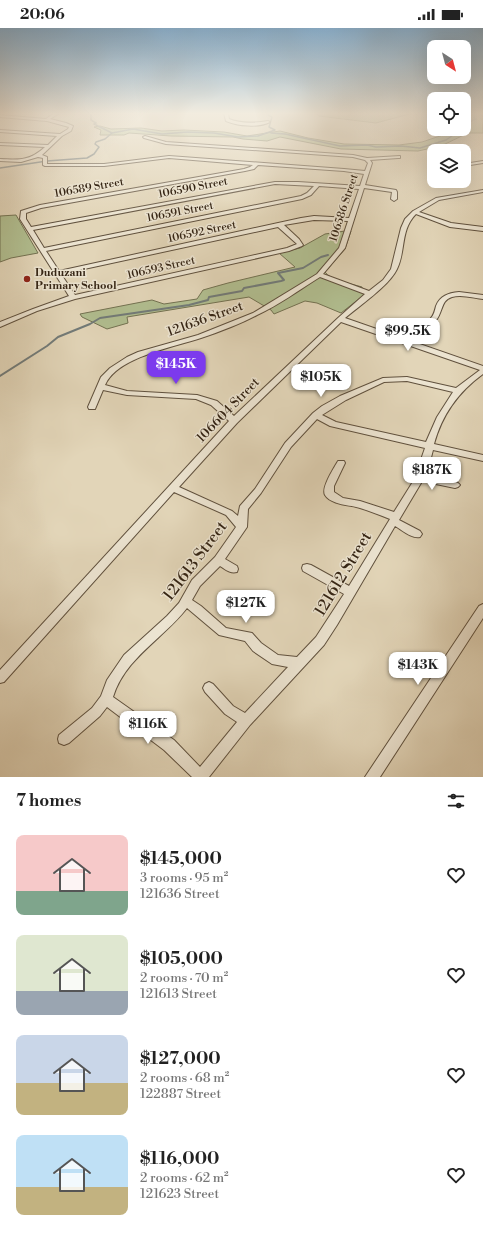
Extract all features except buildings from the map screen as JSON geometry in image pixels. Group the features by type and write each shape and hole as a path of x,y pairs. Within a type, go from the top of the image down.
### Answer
{"street":[{"path":"0,160 15,161 38,156 46,148"},
{"path":"169,157 177,148 353,156 367,159 398,157"},
{"name":"106586 Street","path":"38,156 45,157 45,162 47,165 104,165 169,157 344,170 366,173 342,248 319,275"},
{"path":"366,173 370,163 367,159"},
{"path":"471,163 483,162"},
{"name":"106589 Street","path":"73,298 23,219 23,212 31,208 238,171 252,168 256,164"},
{"name":"106590 Street","path":"30,229 261,184 288,182 361,187 394,191 394,199"},
{"name":"106591 Street","path":"42,250 302,197 309,194 317,185"},
{"name":"106604 Street","path":"0,678 122,542 234,421 340,319 370,294 394,269 407,220 415,212 438,200 483,191"},
{"path":"415,212 450,225 483,229"},
{"name":"106592 Street","path":"57,273 314,218 351,220"},
{"name":"106593 Street","path":"0,325 35,310 73,298 289,249 300,245 297,240 280,225"},
{"path":"319,275 370,294"},
{"name":"121636 Street","path":"92,406 108,375 130,359 141,354 200,336 255,314 319,275"},
{"path":"418,327 429,325 433,321 438,315 440,304 446,297 457,294 483,298"},
{"path":"340,319 483,368"},
{"name":"121612 Street","path":"201,777 246,720 320,641 418,484 424,471 429,447 440,419 457,392 483,371"},
{"path":"229,513 243,508 258,491 288,445 316,415 325,408 383,380 407,379 457,392"},
{"path":"102,387 127,393 197,397 207,399 214,402 234,421"},
{"path":"316,415 333,424 406,440 429,447 483,458"},
{"path":"341,463 329,486 329,494 342,501 360,504 395,519 417,534"},
{"path":"424,471 431,480 455,485"},
{"path":"173,488 229,513 242,527"},
{"name":"121613 Street","path":"64,738 96,712 106,699 111,684 128,659 160,631 185,601 196,583 219,560 242,527 241,518 243,508"},
{"path":"219,560 233,569"},
{"path":"307,568 350,592"},
{"path":"185,601 198,609 223,632 248,637 260,649 276,660 301,663"},
{"path":"372,777 483,609"},
{"path":"209,688 229,710 246,720"},
{"path":"106,699 169,744 201,777"}],"green space":[{"path":"336,148 427,148 418,151 341,149"},
{"path":"16,215 38,253 11,258 0,262 0,216"},
{"path":"351,231 345,249 325,272 331,277 362,287 364,295 341,313 317,303 305,301 274,314 271,310 249,297 127,317 128,323 107,329 82,317 80,314 152,300 164,304 197,299 203,290 295,267 279,253 300,248 325,234"}],"waterway":[{"path":"0,168 47,161 87,158 94,154 98,148"},
{"path":"0,376 47,346 58,337 90,324 100,318 189,305 208,300 209,297 242,291 244,288 281,281 284,280 278,273 303,268 321,257 328,255"}],"place":[{"name":"Duduzani Primary School","path":"27,279"}]}
